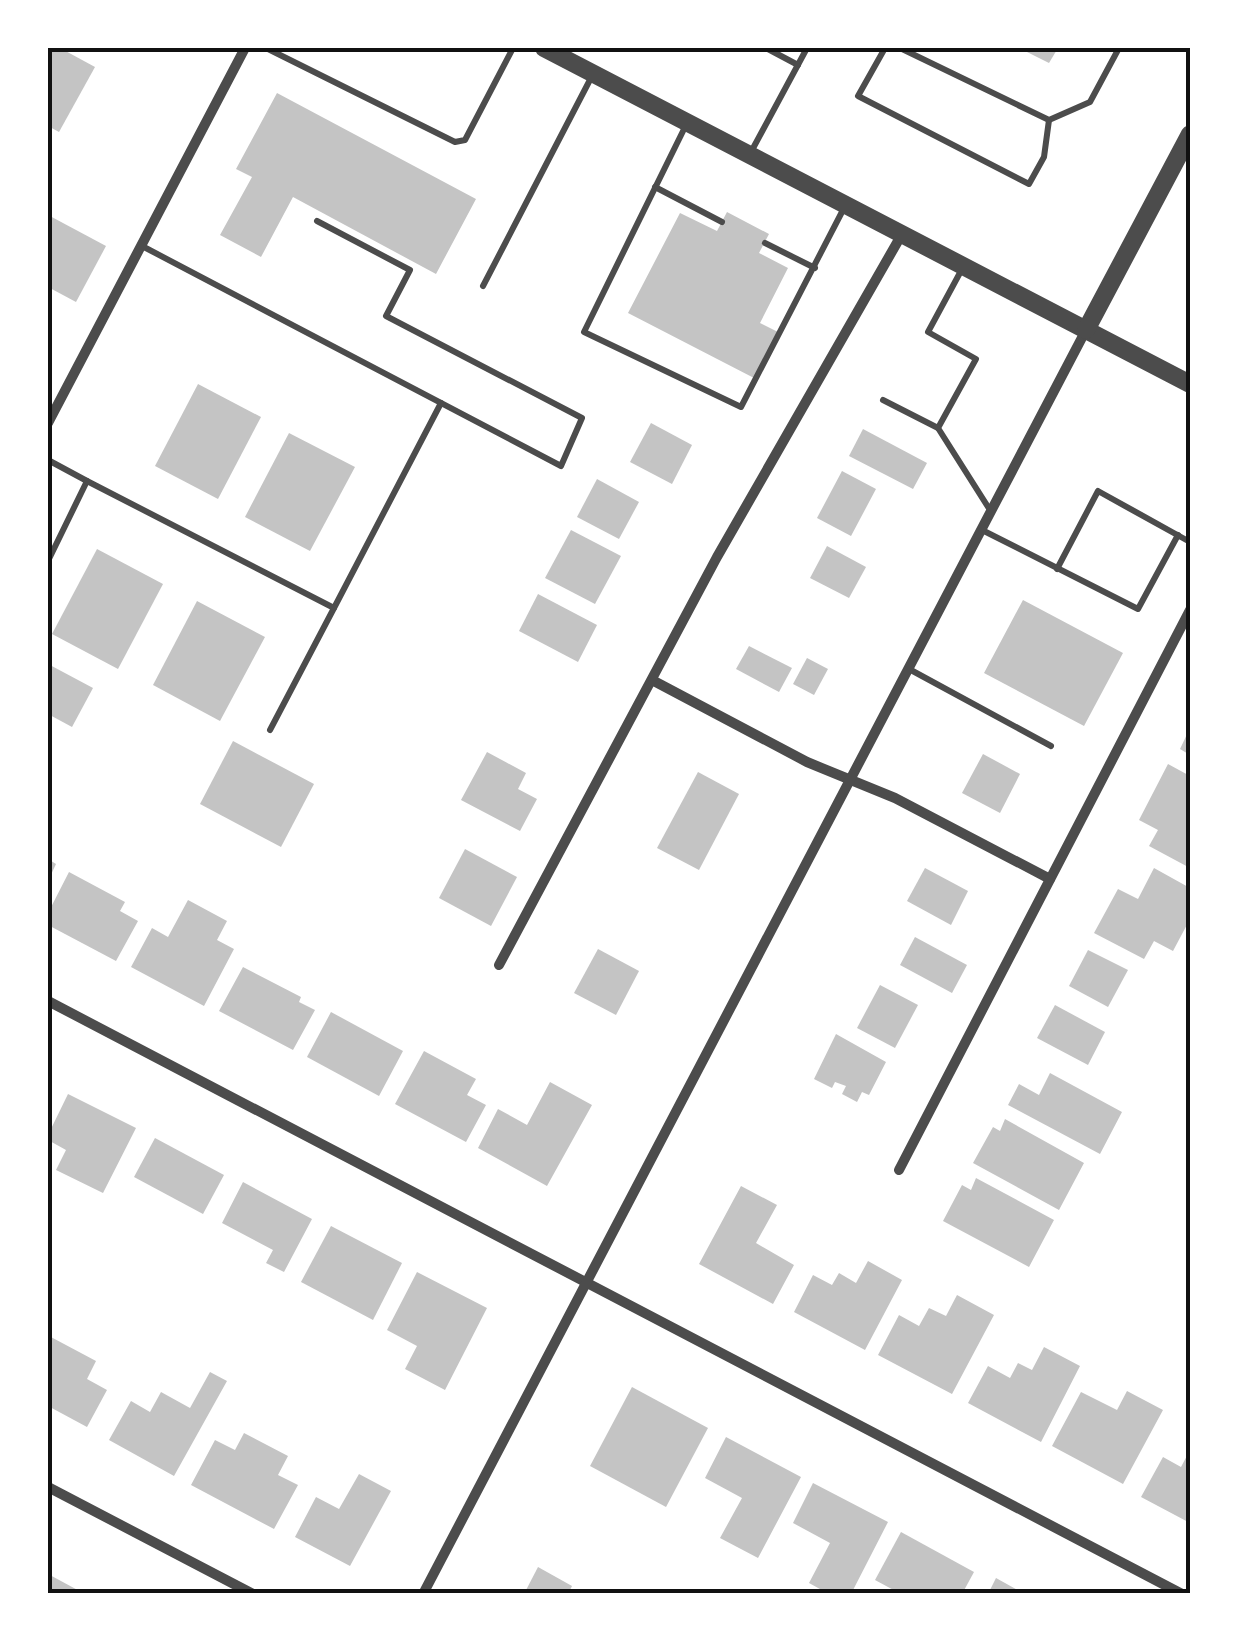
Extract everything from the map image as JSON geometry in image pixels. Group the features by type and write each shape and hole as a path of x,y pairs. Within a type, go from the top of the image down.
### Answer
{"street":[{"path":"48,422 245,48"},
{"path":"544,48 1190,384"},
{"path":"423,1594 1190,134"},
{"path":"499,965 718,557 902,234"},
{"path":"899,1170 1190,610"},
{"path":"652,680 807,762 895,798 1050,879"},
{"path":"48,1001 1182,1594"},
{"path":"48,1487 254,1594"}],"lane":[{"path":"266,48 454,142 465,140 513,48"},
{"path":"766,48 798,65"},
{"path":"750,154 807,48"},
{"path":"885,48 858,96 1029,184 1044,157 1049,120"},
{"path":"900,48 1049,120 1090,102 1119,48"},
{"path":"484,286 594,73"},
{"path":"688,122 584,332 741,408 845,204"},
{"path":"655,187 722,222"},
{"path":"141,246 560,466 582,418 386,316 410,270 317,221"},
{"path":"765,243 815,268"},
{"path":"938,428 976,359 928,332 964,266"},
{"path":"883,400 938,428 990,511"},
{"path":"270,730 441,403"},
{"path":"48,460 334,608"},
{"path":"48,560 88,481"},
{"path":"1057,568 1098,491 1190,542"},
{"path":"980,530 1138,609 1178,535"},
{"path":"908,669 1051,746"}],"building":[{"path":"48,48 60,48 95,67 59,132 48,126"},
{"path":"1019,48 1058,48 1049,63"},
{"path":"277,93 476,199 436,274 293,197 261,257 220,235 252,177 236,169"},
{"path":"727,212 769,234 759,253 788,268 760,323 778,332 754,378 628,313 680,213 717,231"},
{"path":"48,215 106,246 76,302 48,287"},
{"path":"198,384 261,417 218,499 155,466"},
{"path":"651,423 692,445 672,484 630,462"},
{"path":"863,429 927,463 913,489 849,456"},
{"path":"289,433 355,467 310,551 245,517"},
{"path":"842,471 876,489 851,536 817,518"},
{"path":"597,479 639,502 619,539 577,517"},
{"path":"571,530 621,556 595,604 545,578"},
{"path":"827,546 866,567 849,598 810,578"},
{"path":"97,549 163,584 118,669 52,634"},
{"path":"538,594 597,625 578,662 519,631"},
{"path":"1023,600 1123,653 1084,726 984,673"},
{"path":"197,601 265,637 220,721 153,685"},
{"path":"749,646 792,668 779,692 736,669"},
{"path":"807,658 828,669 814,695 793,684"},
{"path":"48,664 93,688 72,727 48,714"},
{"path":"1190,728 1190,755 1180,749"},
{"path":"233,741 314,784 281,847 200,804"},
{"path":"487,752 526,773 518,789 537,799 520,831 461,800"},
{"path":"983,754 1020,774 1000,813 962,793"},
{"path":"1168,764 1190,776 1190,868 1149,846 1158,830 1139,820"},
{"path":"698,772 739,794 699,870 657,848"},
{"path":"465,849 517,877 491,926 439,898"},
{"path":"48,859 56,864 48,881"},
{"path":"925,868 968,891 951,925 907,901"},
{"path":"1154,868 1190,888 1190,919 1173,951 1154,941 1144,959 1094,933 1118,889 1138,899"},
{"path":"69,872 125,902 120,911 138,921 116,961 48,925 48,913"},
{"path":"188,900 227,921 217,940 234,949 204,1006 131,967 152,928 168,937"},
{"path":"915,937 967,965 952,993 900,965"},
{"path":"598,949 639,971 616,1015 574,993"},
{"path":"1088,950 1128,970 1108,1007 1069,986"},
{"path":"243,967 301,997 299,1002 315,1010 293,1050 219,1011"},
{"path":"880,985 918,1005 895,1048 857,1028"},
{"path":"1055,1005 1105,1032 1088,1065 1037,1038"},
{"path":"331,1012 403,1051 379,1096 307,1057"},
{"path":"836,1034 886,1062 869,1095 862,1092 857,1102 842,1094 846,1086 835,1082 832,1088 814,1079"},
{"path":"424,1051 476,1079 467,1095 486,1105 466,1142 395,1104"},
{"path":"1050,1073 1122,1112 1100,1154 1008,1105 1019,1084 1039,1095"},
{"path":"550,1082 592,1105 547,1186 478,1148 498,1109 527,1125"},
{"path":"68,1094 136,1128 103,1193 56,1170 66,1150 48,1140 48,1135"},
{"path":"1005,1119 1084,1163 1059,1210 973,1163 993,1127 1000,1131"},
{"path":"155,1138 224,1175 203,1214 134,1177"},
{"path":"976,1178 1054,1220 1029,1267 943,1221 962,1185 971,1190"},
{"path":"243,1182 312,1219 284,1272 266,1263 273,1250 222,1223"},
{"path":"741,1186 777,1205 756,1243 794,1265 773,1304 699,1264"},
{"path":"331,1226 402,1263 373,1320 301,1282"},
{"path":"868,1261 902,1280 865,1350 794,1312 813,1275 832,1285 839,1273 856,1283"},
{"path":"417,1272 487,1308 445,1390 405,1369 417,1346 387,1330"},
{"path":"957,1295 994,1315 952,1394 878,1355 899,1315 919,1326 929,1308 946,1316"},
{"path":"49,1336 96,1361 87,1379 107,1390 87,1427 48,1406"},
{"path":"1044,1347 1080,1366 1041,1442 968,1403 988,1366 1010,1378 1018,1363 1032,1370"},
{"path":"210,1372 227,1381 174,1476 109,1440 131,1401 150,1412 161,1392 190,1408"},
{"path":"632,1387 708,1428 666,1507 590,1466"},
{"path":"1127,1391 1163,1410 1123,1484 1052,1446 1081,1392 1117,1410"},
{"path":"244,1433 288,1456 278,1475 298,1485 274,1529 191,1485 215,1440 235,1450"},
{"path":"726,1437 801,1477 758,1558 720,1538 742,1498 705,1478"},
{"path":"1190,1450 1190,1523 1141,1497 1163,1457 1181,1467"},
{"path":"359,1474 391,1491 350,1566 295,1537 316,1497 339,1509"},
{"path":"813,1483 888,1522 851,1594 829,1594 809,1583 830,1543 793,1523"},
{"path":"901,1532 974,1572 962,1594 901,1594 875,1580"},
{"path":"538,1567 572,1586 568,1594 524,1594"},
{"path":"48,1574 85,1594 48,1594"},
{"path":"996,1578 1025,1594 988,1594"}]}
